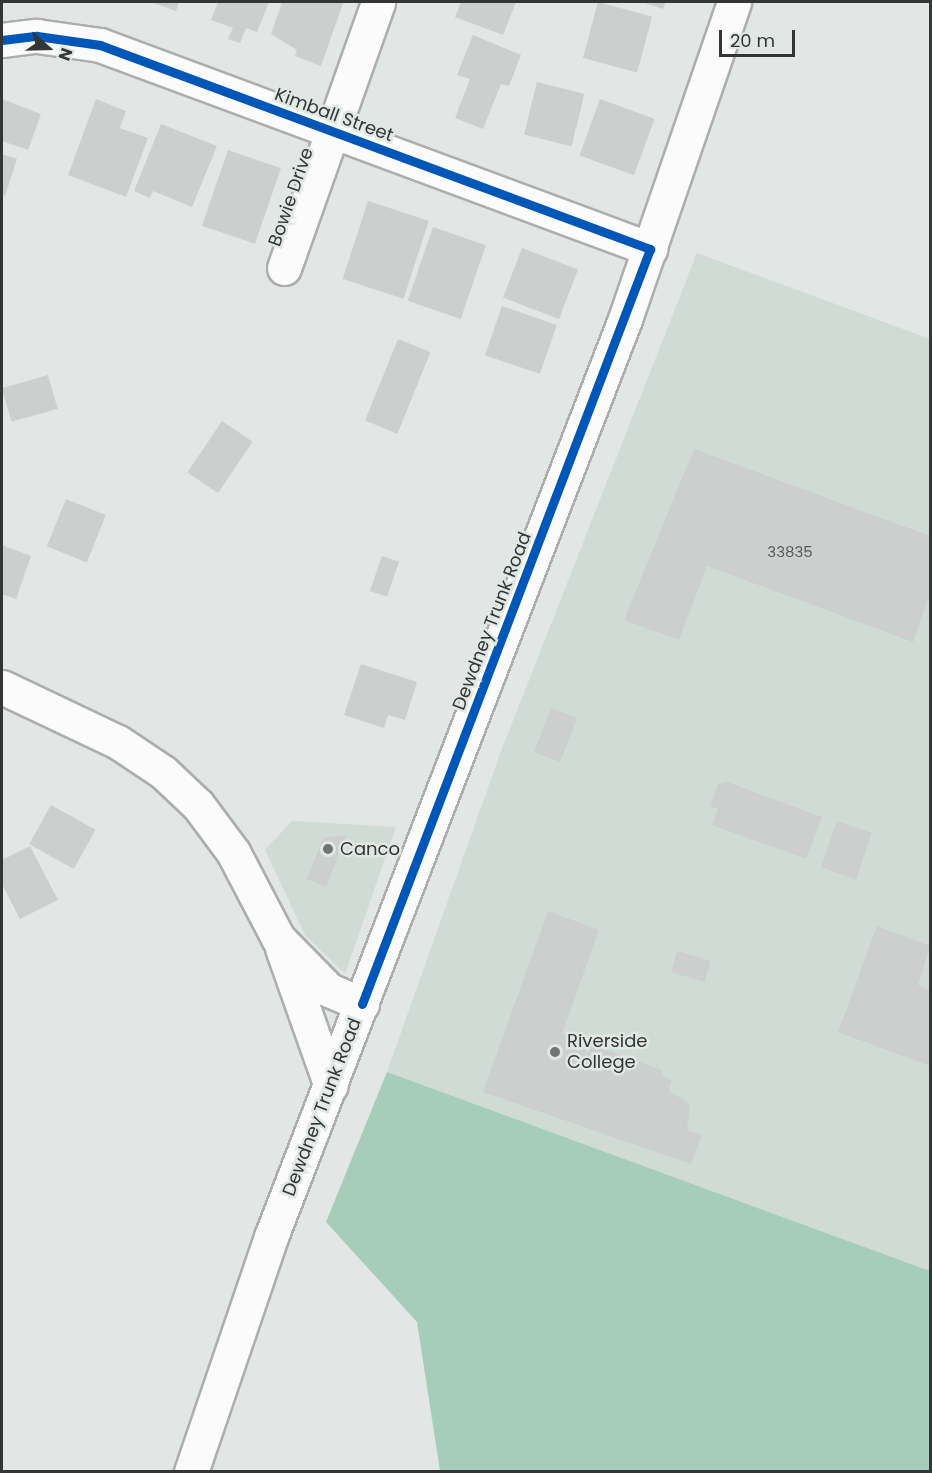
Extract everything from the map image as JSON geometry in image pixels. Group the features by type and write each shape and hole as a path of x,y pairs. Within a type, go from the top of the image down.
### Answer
{"main road":[{"name":"Bowie Drive","path":"284,268 378,2"},
{"name":"Dewdney Trunk Road","path":"191,1472 271,1237 331,1086 650,249 734,2"},
{"name":"Kimball Street","path":"2,40 37,36 100,45 650,249"},
{"path":"2,687 118,742 163,772 198,805 233,852 278,938 331,1086"},
{"path":"278,938 329,990 362,1004"}],"shaded area":[{"path":"697,253 930,339 930,1271 387,1072 500,754"},
{"path":"292,821 396,827 345,974 305,935 265,850"}],"green space":[{"path":"387,1072 930,1271 930,1471 440,1471 417,1322 326,1222"}],"building":[{"path":"151,2 179,2 176,11"},
{"path":"218,2 269,2 257,32 246,28 240,43 228,39 233,28 211,20"},
{"path":"282,2 343,3 321,66 295,56 297,50 271,34"},
{"path":"461,2 516,2 503,35 455,17"},
{"path":"598,2 652,16 637,73 583,58"},
{"path":"641,2 666,2 663,9"},
{"path":"473,35 521,55 509,86 501,84 483,129 455,118 470,79 457,75"},
{"path":"537,82 585,94 571,146 524,134"},
{"path":"2,99 41,114 28,150 2,141"},
{"path":"96,99 126,111 120,128 148,138 126,197 68,175"},
{"path":"600,99 655,119 634,175 579,155"},
{"path":"161,124 217,146 192,207 153,191 150,198 134,191"},
{"path":"228,150 281,168 255,244 202,226"},
{"path":"2,154 17,159 5,196 2,195"},
{"path":"368,201 429,221 404,299 343,279"},
{"path":"433,227 486,245 461,319 408,301"},
{"path":"522,248 578,270 559,319 503,297"},
{"path":"502,306 557,325 540,374 485,355"},
{"path":"398,339 430,352 397,434 365,421"},
{"path":"48,375 58,409 12,422 2,388"},
{"path":"222,421 253,442 218,493 187,472"},
{"path":"694,449 930,536 930,594 913,642 707,566 679,640 624,620"},
{"path":"66,499 106,515 87,562 47,546"},
{"path":"2,545 31,556 16,599 2,594"},
{"path":"382,556 399,562 387,597 370,591"},
{"path":"361,664 417,682 405,720 388,715 384,728 344,715"},
{"path":"551,708 577,718 560,762 534,752"},
{"path":"727,782 822,817 806,859 712,825 718,809 710,806 718,784"},
{"path":"51,805 96,830 74,869 29,844"},
{"path":"837,821 872,833 856,879 821,867"},
{"path":"346,835 326,887 307,879 323,838"},
{"path":"30,846 58,900 20,919 2,884 2,860"},
{"name":"Riverside College","path":"548,911 599,930 562,1034 662,1070 661,1074 672,1081 669,1091 690,1104 687,1130 702,1135 691,1164 483,1092"},
{"path":"877,926 930,946 918,985 930,990 930,1066 838,1032"},
{"path":"677,951 711,961 705,982 671,972"}],"cycle path":[{"path":"2,40 37,36 100,45 650,249 362,1004"}],"place":[{"name":"Canco","path":"328,849"},
{"name":"Riverside College","path":"555,1052"}]}
